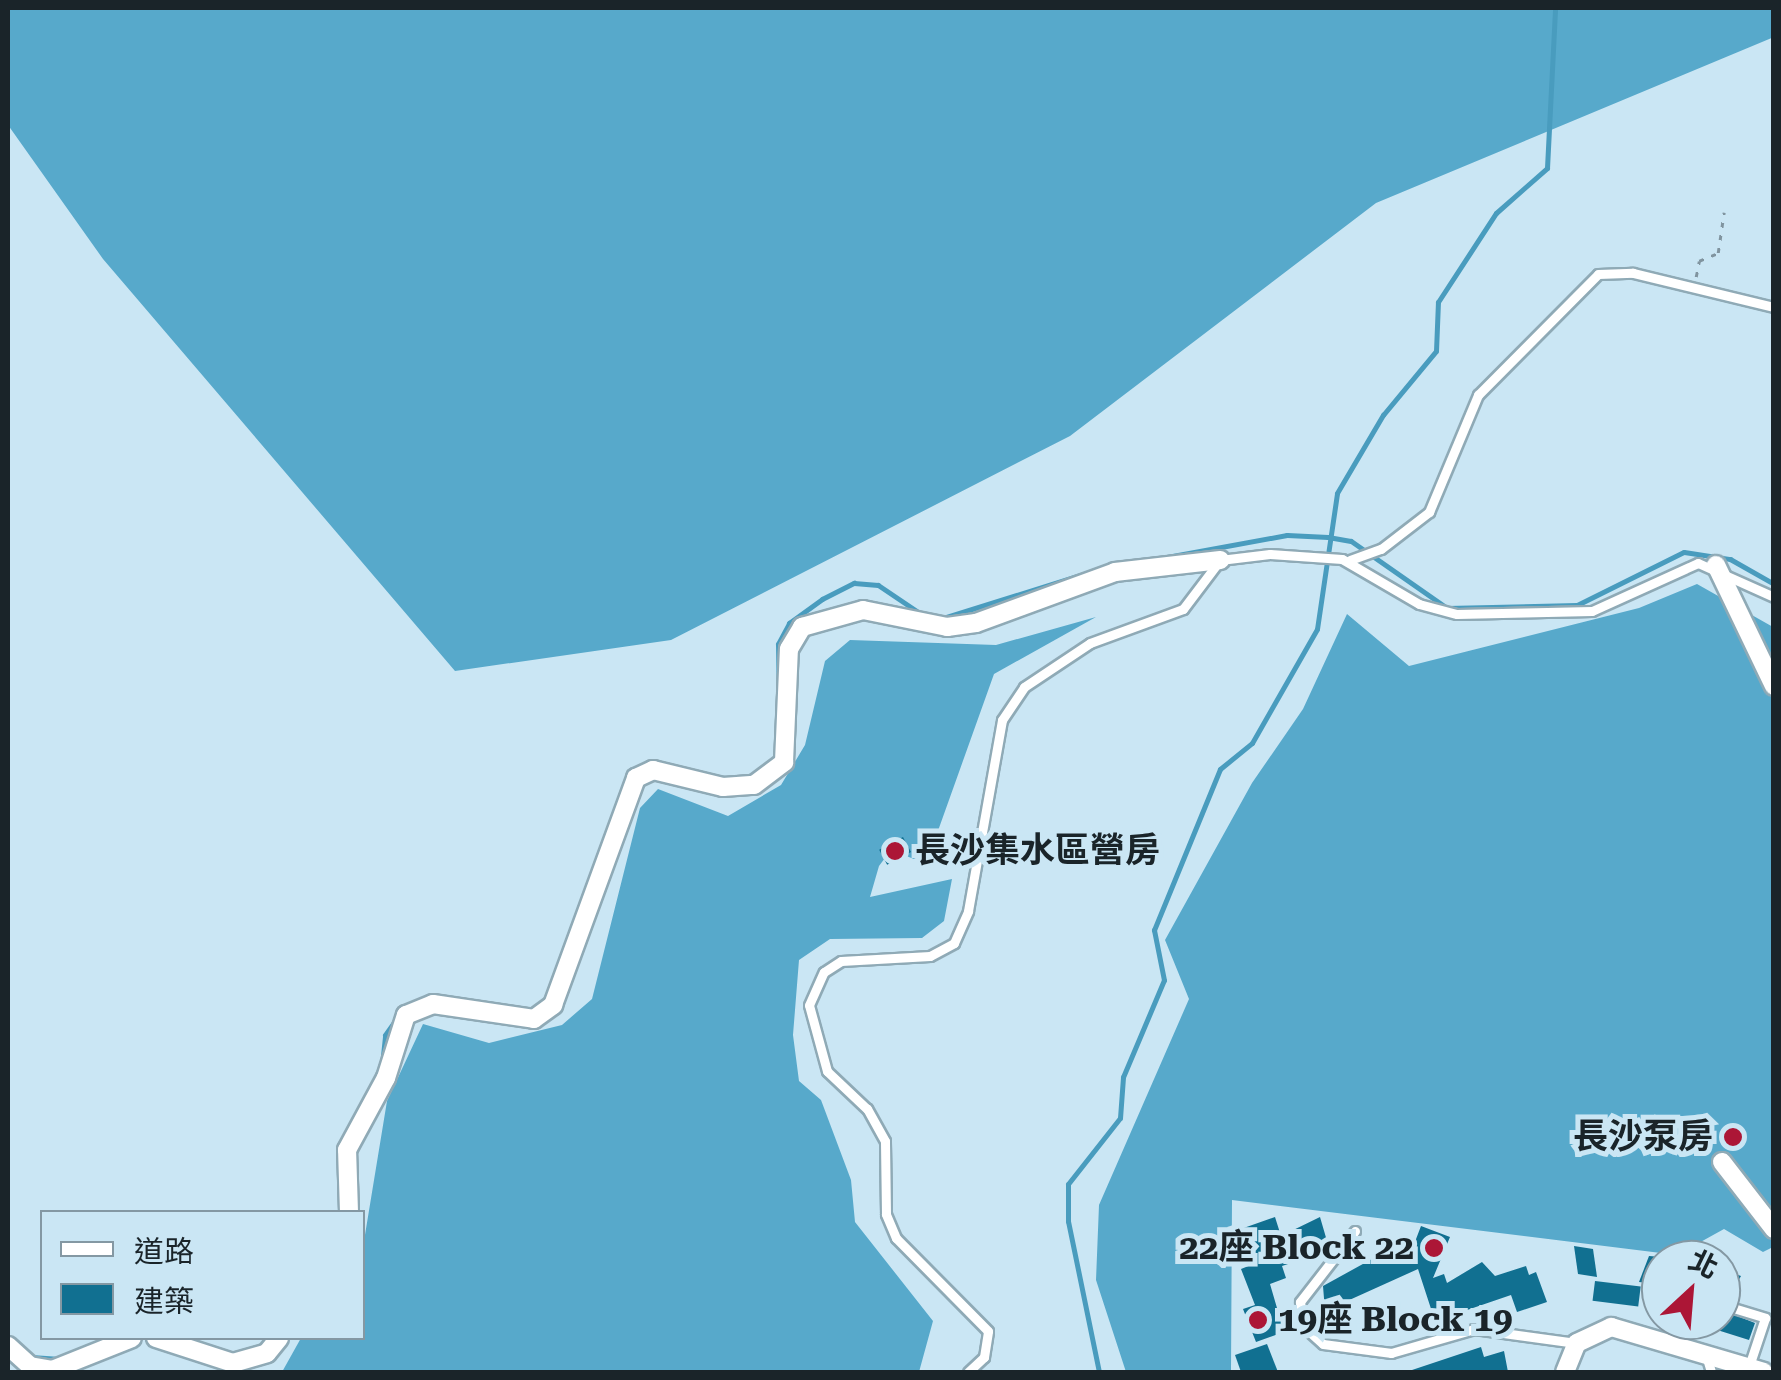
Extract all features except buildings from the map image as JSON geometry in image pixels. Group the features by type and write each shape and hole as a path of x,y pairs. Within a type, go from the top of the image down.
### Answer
{"street":[{"path":"349,1210 348,1150 386,1078 406,1015 433,1004 534,1019 553,1006 576,928 626,793 653,770 723,787 771,776 784,762 791,732 789,649 802,627 827,616 864,610 947,627 976,624 1114,572 1220,560"},
{"path":"1716,565 1774,686"},
{"path":"1722,1162 1774,1229"},
{"path":"1565,1372 1577,1343 1611,1326 1705,1350 1757,1369"},
{"path":"8,1346 30,1366 52,1370 127,1340"},
{"path":"162,1340 232,1363 268,1353 278,1340"}],"lane":[{"path":"968,1372 984,1356 988,1331 896,1238 886,1214 885,1141 867,1109 827,1071 808,1005 824,972 842,961 930,956 954,943 968,911 1010,703 1071,653 1183,609 1220,560 1313,555 1359,561 1382,549 1437,500 1478,395 1590,280 1633,273 1774,307"},
{"path":"1338,559 1419,604 1457,614 1592,611 1666,574 1716,565 1774,598"},
{"path":"1355,1231 1300,1302 1304,1328 1323,1344 1391,1353 1474,1329 1577,1343"},
{"path":"1741,1310 1765,1318 1757,1369"},
{"path":"1705,1350 1711,1372"}],"path":[{"path":"1694,288 1699,262 1718,254 1724,212"}],"shaded area":[{"path":"8,8 1773,8 1774,37 1376,203 1070,436 671,640 455,671 103,259 8,125"},
{"path":"1697,584 1773,627 1773,1247 1763,1252 1724,1229 1704,1240 1641,1240 1641,1251 1232,1200 1231,1372 1126,1372 1096,1280 1099,1205 1189,999 1165,940 1252,783 1303,709 1347,614 1409,666 1639,608"},
{"path":"1096,617 994,674 934,842 919,861 891,850 879,866 870,897 952,879 944,921 922,938 830,939 799,960 793,1035 799,1081 821,1100 851,1180 855,1222 933,1321 919,1372 282,1372 300,1340 365,1340 365,1235 387,1101 423,1024 489,1043 562,1025 592,999 640,808 658,789 728,816 781,785 805,745 825,661 850,640 996,645"}],"waterway":[{"path":"1099,1372 1068,1221 1068,1184 1120,1118 1123,1077 1164,980 1154,930 1220,769 1252,743 1317,629 1337,493 1383,415 1436,351 1438,302 1496,213 1547,168 1555,8"},
{"path":"1156,559 1287,535 1328,537 1351,541 1447,608 1577,605 1684,552 1730,559 1774,584"},
{"path":"940,619 1096,570"},
{"path":"779,707 778,644 789,623 822,599 854,583 878,585 924,616"},
{"path":"382,1065 385,1035 401,1012"},
{"path":"31,1357 60,1359"}],"place":[{"name":"長沙集水區營房","path":"895,851"},
{"name":"長沙泵房","path":"1733,1137"},
{"name":"22座 Block 22","path":"1434,1248"},
{"name":"19座 Block 19","path":"1258,1320"}]}
